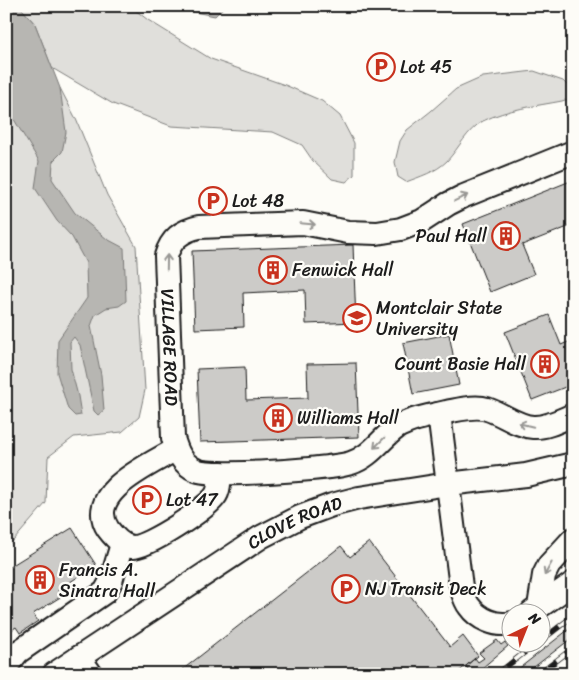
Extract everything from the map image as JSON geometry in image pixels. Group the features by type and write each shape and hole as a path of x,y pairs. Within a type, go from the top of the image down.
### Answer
{"street":[{"name":"VILLAGE ROAD","path":"176,449 173,438 166,256 169,246 175,238 184,232 198,227 303,224 348,232 377,233 401,229 422,221 464,196 573,152"},
{"path":"220,473 218,489 210,502 158,538 132,547 122,544 113,536 103,519 103,506 115,488 132,475 176,449 184,462 195,470 203,472 312,469 351,463 369,453 397,427 407,422 439,414 478,408 487,409 524,426 532,427 542,426 573,415"},
{"path":"439,414 457,571 461,587 468,605 482,618 497,625 502,625"},
{"name":"CLOVE ROAD","path":"54,674 85,665 261,537 294,520 332,505 360,498 448,484 526,475 573,464"},
{"path":"537,602 544,575 549,565 573,539"},
{"path":"6,667 18,652 105,592 122,544"},
{"path":"546,602 573,583"},
{"path":"6,671 17,674"}],"shaded area":[{"path":"6,6 22,6 22,9 35,24 60,88 66,132 62,152 53,161 52,179 75,213 107,239 124,248 126,301 119,306 106,308 95,315 91,326 101,375 104,410 98,415 94,411 80,345 74,337 70,342 71,369 81,415 75,416 68,409 57,373 58,340 87,298 86,263 72,237 57,221 35,188 39,161 6,106"},
{"path":"22,6 130,6 148,20 211,59 285,85 322,101 340,116 354,143 354,175 346,182 332,179 313,161 302,145 273,132 171,126 113,104 52,68 35,24 22,9"},
{"path":"180,6 225,6 215,16 189,11"},
{"path":"6,58 60,88 76,119 107,195 136,246 145,390 139,417 122,432 74,437 48,457 46,503 6,547"},
{"path":"534,71 563,81 573,91 571,98 512,111 483,121 472,129 447,161 438,168 406,182 398,177 395,162 400,141 407,130 456,89 483,77"}],"building":[{"name":"Paul Hall","path":"573,180 573,225 522,245 534,274 490,292 463,224"},
{"name":"Fenwick Hall","path":"353,245 356,322 306,324 305,290 243,293 244,327 195,329 192,251"},
{"name":"Count Basie Hall","path":"549,315 561,345 573,340 573,384 532,400 505,332"},
{"path":"449,334 459,385 413,394 403,343"},
{"name":"Williams Hall","path":"356,363 359,437 200,442 197,369 245,367 246,400 308,398 307,364"},
{"name":"Francis A. Sinatra Hall","path":"72,528 96,565 58,590 62,596 33,614 38,621 20,633 16,627 6,634 6,569"},
{"name":"NJ Transit Deck","path":"369,542 450,647 463,636 478,656 456,674 177,674 341,546 350,557"},
{"path":"573,626 573,637 525,674 512,674 540,652 552,652 552,643"},
{"path":"497,640 502,644 502,651 482,668 487,674 471,674 466,666 475,658 478,662 484,658 479,653"}],"railway":[{"path":"552,632 573,616"},
{"path":"539,674 573,648"},
{"path":"497,674 525,652"}],"place":[{"name":"Lot 45","path":"381,67"},
{"name":"Lot 48","path":"213,201"},
{"name":"Paul Hall","path":"506,236"},
{"name":"Fenwick Hall","path":"273,270"},
{"name":"Montclair State University","path":"357,318"},
{"name":"Count Basie Hall","path":"545,364"},
{"name":"Williams Hall","path":"278,418"},
{"name":"Lot 47","path":"147,500"},
{"name":"Francis A. Sinatra Hall","path":"40,580"},
{"name":"NJ Transit Deck","path":"346,589"}]}
